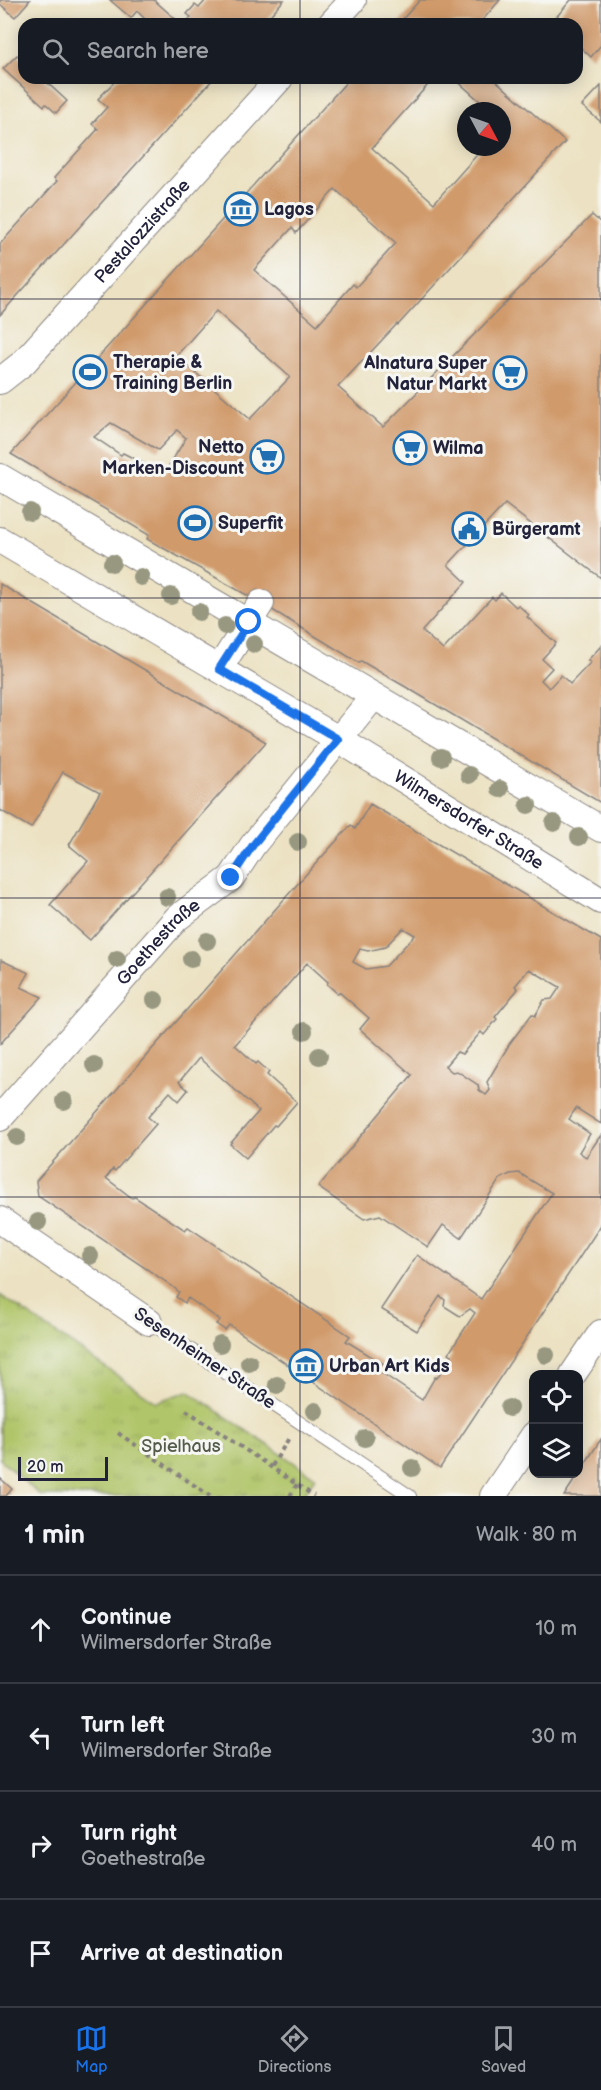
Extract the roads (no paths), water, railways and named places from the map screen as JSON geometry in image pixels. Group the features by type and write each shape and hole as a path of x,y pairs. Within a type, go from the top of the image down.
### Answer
{"street":[{"path":"336,18 353,0"},
{"name":"Pestalozzistraße","path":"0,381 23,363 275,84"},
{"path":"0,477 255,613 374,696 601,829"},
{"name":"Wilmersdorfer Straße","path":"0,540 338,739 601,901"},
{"path":"219,669 255,613"},
{"path":"338,739 374,696"},
{"name":"Goethestraße","path":"0,1118 177,918 231,878 253,845 338,739"},
{"name":"Sesenheimer Straße","path":"0,1220 149,1322"},
{"path":"576,1370 601,1333"},
{"path":"493,1496 529,1442"}],"lane":[{"name":"Sesenheimer Straße","path":"149,1322 410,1496"}],"place":[{"name":"Lagos","path":"241,209"},
{"name":"Therapie & Training Berlin","path":"90,372"},
{"name":"Alnatura Super Natur Markt","path":"510,373"},
{"name":"Wilma","path":"410,448"},
{"name":"Netto Marken-Discount","path":"267,457"},
{"name":"Superfit","path":"195,523"},
{"name":"Bürgeramt","path":"469,529"},
{"name":"Urban Art Kids","path":"306,1366"}],"park label":[{"name":"Spielhaus","path":"181,1446"}]}
